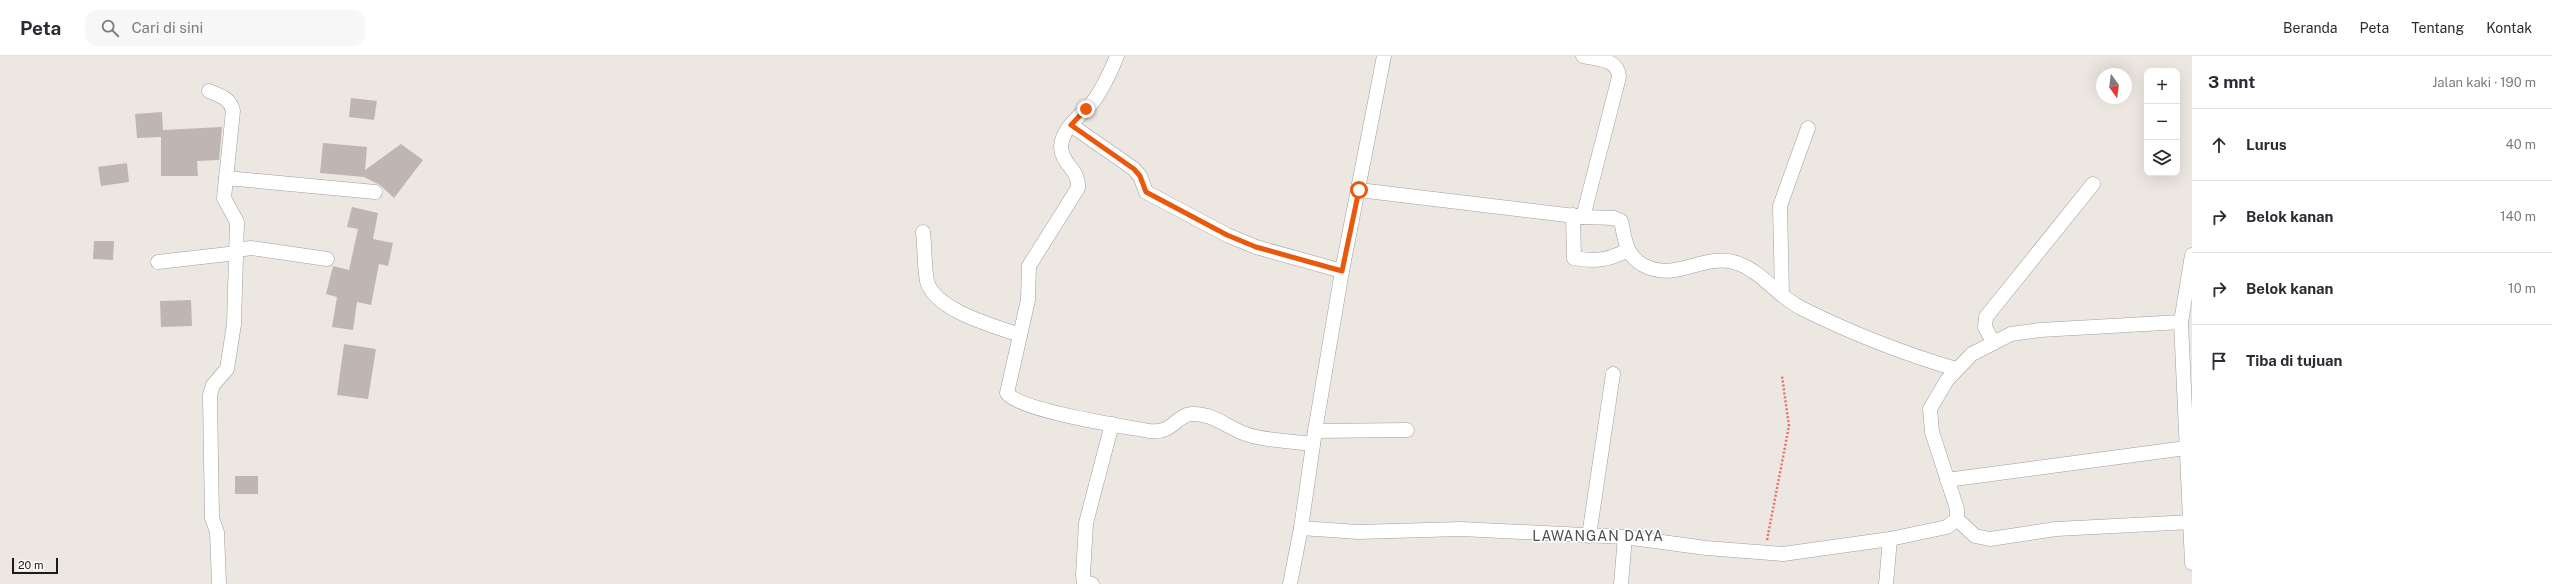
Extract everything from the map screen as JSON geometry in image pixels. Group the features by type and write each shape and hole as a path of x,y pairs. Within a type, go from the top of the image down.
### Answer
{"street":[{"path":"1117,56 1093,102 1063,134 1062,154 1064,160 1074,171 1079,180 1078,188 1029,266 1028,300 1007,386 1007,393 1012,399 1054,412 1159,432 1171,428 1183,417 1192,414 1216,419 1247,435 1314,437 1407,430"},
{"path":"1290,584 1301,528 1314,437 1342,271 1384,56"},
{"path":"1583,56 1614,63 1619,69 1619,77 1578,216 1574,258 1591,261 1612,259 1628,250"},
{"path":"209,91 228,99 233,112 224,198 237,222 237,251 230,359 227,370 213,385 210,396 212,518 217,532 218,584"},
{"path":"1071,125 1134,169 1140,176 1146,192 1227,235 1256,247 1342,271"},
{"path":"1782,295 1780,206 1808,128"},
{"path":"226,178 375,192"},
{"path":"1992,342 1985,326 1986,317 2093,184"},
{"path":"1359,190 1578,216 1614,218 1621,221 1628,250 1642,265 1668,271 1682,270 1713,260 1737,263 1759,274 1782,295 1800,307 1857,334 1908,354 1956,369"},
{"path":"923,232 928,281 934,296 963,314 1020,335"},
{"path":"158,262 251,248 327,259"},
{"path":"2192,255 2181,322 2192,563"},
{"path":"2181,322 2040,330 2011,334 1992,342 1972,354 1956,369 1930,409 1932,432 1957,509 1957,518 1975,536 1990,539 2056,529 2191,522"},
{"path":"1589,536 1613,374"},
{"path":"1092,584 1084,582 1083,575 1086,523 1112,424"},
{"path":"1947,480 2186,448"},
{"path":"1301,528 1358,532 1461,529 1625,537 1706,548 1790,553 1890,539 1947,527 1957,518"},
{"path":"1621,584 1625,537"},
{"path":"1886,584 1890,539"}],"path":[{"path":"1764,552 1788,426 1782,376"}],"building":[{"path":"351,98 377,101 374,120 349,117"},
{"path":"162,112 163,130 222,127 219,160 197,161 198,176 161,176 161,137 137,138 135,114"},
{"path":"323,143 367,147 365,170 401,144 423,160 394,198 380,185 364,177 320,173"},
{"path":"127,163 129,182 101,186 98,167"},
{"path":"352,207 378,213 373,239 393,243 388,266 379,264 371,305 357,302 353,330 332,327 337,297 326,294 333,266 349,270 358,229 347,227"},
{"path":"94,241 114,241 113,260 93,259"},
{"path":"191,300 192,326 161,327 160,301"},
{"path":"344,344 376,349 368,399 337,395"},
{"path":"235,476 258,476 258,494 235,494"}],"district":[{"name":"LAWANGAN DAYA","path":"1598,536"}],"route":[{"path":"1086,109 1071,125 1134,169 1140,176 1146,192 1227,235 1256,247 1342,271 1359,190"}]}
